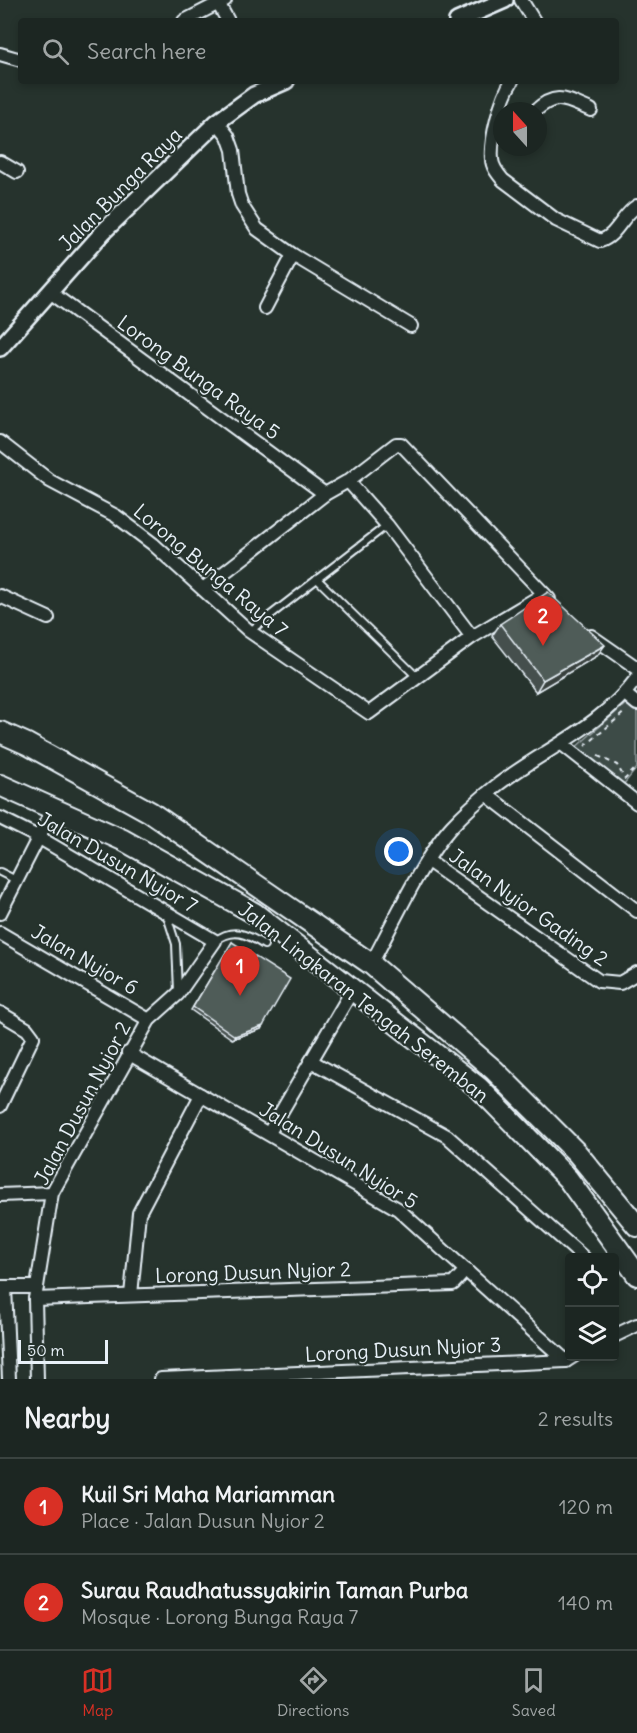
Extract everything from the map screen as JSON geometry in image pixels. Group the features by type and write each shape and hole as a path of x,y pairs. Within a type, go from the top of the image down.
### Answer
{"main road":[{"name":"Jalan Lingkaran Tengah Seremban","path":"0,732 27,744 150,812 371,964 494,1070 577,1153 637,1226"},
{"name":"Jalan Lingkaran Tengah Seremban","path":"0,785 123,840 254,913 353,989 479,1088 568,1179 637,1275"}],"street":[{"path":"521,0 532,18"},
{"path":"190,18 221,2 227,18"},
{"path":"463,18 498,2"},
{"path":"0,54 18,59"},
{"path":"503,102 511,84"},
{"name":"Jalan Bunga Raya","path":"0,348 104,231 217,122 266,85"},
{"path":"547,102 551,99 562,99 591,110"},
{"path":"217,122 228,136 233,150 242,206 257,229 293,255 411,326"},
{"path":"493,153 492,159 496,171 503,180 556,220 600,240 612,234 626,212 637,206"},
{"path":"0,162 17,172"},
{"path":"265,308 293,255"},
{"name":"Lorong Bunga Raya 5","path":"50,292 325,494"},
{"name":"Lorong Bunga Raya 7","path":"0,442 50,481 116,516 153,544 249,631 369,713 472,637 544,594"},
{"path":"203,589 325,494 348,481 396,444 401,444 560,608"},
{"path":"348,481 387,525 472,637"},
{"path":"0,596 48,618"},
{"path":"583,629 637,668"},
{"path":"371,964 428,861 451,826 487,795 593,723 625,694 637,678"},
{"path":"625,694 634,707"},
{"path":"562,744 637,803"},
{"path":"487,795 637,911"},
{"path":"0,913 53,809"},
{"name":"Jalan Dusun Nyior 7","path":"0,818 38,837 215,941"},
{"name":"Jalan Nyior Gading 2","path":"428,861 600,981 609,984 620,982 637,973"},
{"name":"Jalan Nyior 6","path":"0,933 149,1020"},
{"name":"Jalan Dusun Nyior 2","path":"37,1379 36,1293 52,1193 128,1053 149,1020 178,994 215,941"},
{"path":"269,1134 353,989"},
{"path":"0,1013 27,1029 33,1037 0,1106"},
{"name":"Jalan Dusun Nyior 5","path":"128,1053 398,1209 565,1354"},
{"path":"311,1061 447,1136 579,1253"},
{"path":"131,1295 139,1213 201,1095"},
{"path":"0,1195 52,1193"},
{"name":"Lorong Dusun Nyior 2","path":"2,1287 36,1293 131,1295 453,1284 466,1270"},
{"path":"2,1287 9,1379"},
{"path":"619,1334 637,1325"},
{"name":"Lorong Dusun Nyior 3","path":"161,1379 322,1376 565,1358"}],"lane":[{"path":"249,631 387,525"},
{"path":"317,579 417,677"},
{"path":"0,872 16,880"},
{"path":"166,912 176,945 178,994"},
{"path":"215,941 235,932 248,935 264,945"}],"path":[{"path":"590,751 584,747 627,710 634,707"},
{"path":"596,755 617,765 625,779 637,767"}],"shaded area":[{"path":"629,701 637,708 637,768 623,785 575,748"}],"building":[{"path":"548,592 605,645 543,680 500,624"},
{"path":"232,942 290,979 263,1026 235,1036 193,1007"}],"place":[{"name":"Surau Raudhatussyakirin Taman Purba","path":"543,646"},
{"name":"Kuil Sri Maha Mariamman","path":"240,996"}]}
